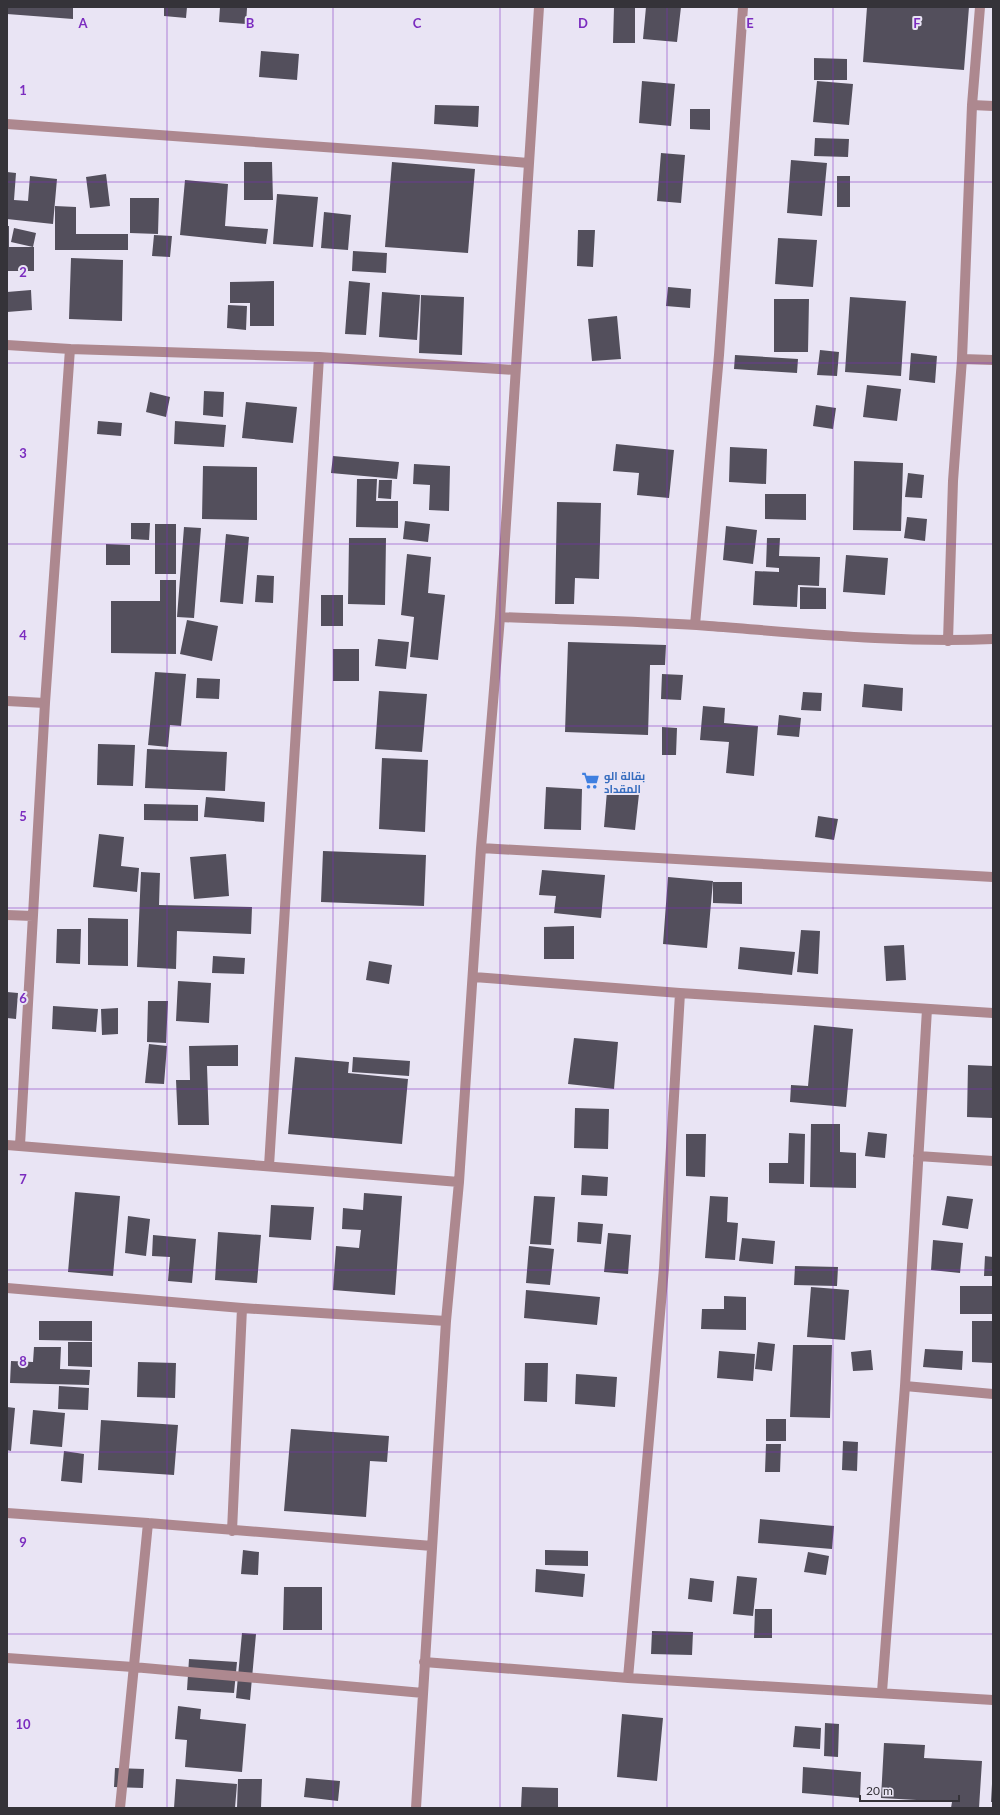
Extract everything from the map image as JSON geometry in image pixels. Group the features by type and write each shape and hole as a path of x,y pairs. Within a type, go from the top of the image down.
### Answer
{"street":[{"path":"416,1808 446,1321 459,1182 474,977 481,848 500,617 539,7"},
{"path":"695,625 719,355 743,7"},
{"path":"948,641 953,481 962,360 972,104 980,7"},
{"path":"972,104 993,106"},
{"path":"7,124 528,163"},
{"path":"7,345 70,349 319,357 515,370"},
{"path":"20,1145 45,703 70,349"},
{"path":"269,1166 319,357"},
{"path":"962,360 993,360"},
{"path":"500,617 695,625 864,637 948,641 993,639"},
{"path":"7,701 45,703"},
{"path":"481,848 993,877"},
{"path":"7,915 33,916"},
{"path":"474,977 680,993 993,1013"},
{"path":"628,1678 664,1268 680,993"},
{"path":"882,1692 905,1386 927,1009"},
{"path":"7,1144 459,1182"},
{"path":"918,1156 993,1161"},
{"path":"7,1288 242,1308 446,1321"},
{"path":"232,1530 242,1308"},
{"path":"905,1386 993,1394"},
{"path":"7,1513 432,1546"},
{"path":"120,1808 148,1523"},
{"path":"7,1658 133,1667 423,1693"},
{"path":"424,1662 628,1678 882,1692 993,1700"}],"building":[{"path":"7,7 73,7 73,19 7,14"},
{"path":"164,7 187,7 186,18 164,16"},
{"path":"220,7 247,8 246,24 219,22"},
{"path":"614,7 635,7 635,43 613,43"},
{"path":"646,7 681,7 677,42 643,39"},
{"path":"867,7 969,7 964,70 863,62"},
{"path":"261,51 299,54 297,80 259,77"},
{"path":"814,58 847,59 847,80 814,80"},
{"path":"642,81 675,84 671,126 639,123"},
{"path":"817,81 853,84 849,125 813,122"},
{"path":"435,105 479,106 478,127 434,124"},
{"path":"690,109 710,109 710,130 690,129"},
{"path":"815,138 849,139 848,157 814,156"},
{"path":"661,153 685,155 681,203 657,201"},
{"path":"791,160 827,163 822,216 787,213"},
{"path":"244,162 272,162 273,200 244,200"},
{"path":"392,162 475,169 468,253 385,247"},
{"path":"7,172 16,173 14,200 28,201 30,176 57,179 53,224 7,219"},
{"path":"106,174 110,206 90,208 86,177"},
{"path":"837,176 850,176 850,207 837,207"},
{"path":"185,180 228,184 225,226 268,229 266,244 180,235"},
{"path":"277,194 318,197 313,247 273,244"},
{"path":"130,198 159,198 158,234 130,233"},
{"path":"55,206 76,207 76,234 128,234 128,250 55,250"},
{"path":"324,212 351,215 348,250 321,248"},
{"path":"7,226 9,226 9,247 34,247 34,271 7,271"},
{"path":"14,228 36,233 33,247 11,242"},
{"path":"578,230 595,230 593,267 577,266"},
{"path":"154,235 172,236 170,257 152,256"},
{"path":"778,238 817,240 813,287 775,284"},
{"path":"353,251 387,253 386,273 352,271"},
{"path":"71,258 123,260 122,321 69,319"},
{"path":"274,281 274,326 250,326 250,303 230,303 230,282"},
{"path":"349,281 370,283 366,335 345,334"},
{"path":"668,287 691,289 690,308 666,306"},
{"path":"31,290 32,310 7,312 7,292"},
{"path":"382,292 420,295 417,340 379,337"},
{"path":"421,295 464,297 462,355 419,353"},
{"path":"850,297 906,301 901,376 845,372"},
{"path":"774,299 809,299 808,352 774,352"},
{"path":"228,305 247,306 246,330 227,328"},
{"path":"617,316 621,359 592,361 588,319"},
{"path":"820,350 839,352 837,376 817,375"},
{"path":"911,353 937,356 935,383 909,380"},
{"path":"735,355 798,359 797,373 734,369"},
{"path":"867,385 901,389 897,421 863,417"},
{"path":"204,391 224,392 223,417 203,415"},
{"path":"150,392 170,397 166,417 146,412"},
{"path":"246,402 297,407 293,443 242,438"},
{"path":"816,405 836,408 833,429 813,426"},
{"path":"98,421 122,423 121,436 97,434"},
{"path":"175,421 226,425 224,447 174,444"},
{"path":"616,444 674,450 669,498 637,495 639,473 613,471"},
{"path":"730,447 767,449 766,484 729,482"},
{"path":"333,456 399,462 397,479 331,473"},
{"path":"854,461 903,463 901,531 853,530"},
{"path":"414,464 450,466 449,511 429,510 430,485 413,484"},
{"path":"203,466 257,467 257,520 202,519"},
{"path":"908,473 924,475 922,498 905,497"},
{"path":"357,479 377,479 376,501 398,501 398,528 356,527"},
{"path":"379,480 392,480 391,499 378,498"},
{"path":"765,494 806,494 806,520 765,519"},
{"path":"557,502 601,503 599,579 575,578 574,604 555,604"},
{"path":"907,517 927,519 925,541 904,538"},
{"path":"405,521 430,524 428,542 403,539"},
{"path":"131,523 150,523 149,540 131,539"},
{"path":"155,524 176,524 176,574 155,574"},
{"path":"726,526 757,530 753,564 723,560"},
{"path":"184,527 201,528 194,618 177,617"},
{"path":"226,534 249,537 243,604 220,602"},
{"path":"349,538 386,538 385,605 348,604"},
{"path":"767,538 780,538 779,556 820,557 819,586 798,585 797,607 753,605 755,571 779,572 779,568 766,567"},
{"path":"106,544 130,545 130,565 106,565"},
{"path":"407,554 431,557 428,593 445,595 438,660 410,657 414,617 401,615"},
{"path":"846,555 888,558 885,595 843,592"},
{"path":"257,575 274,576 273,603 255,602"},
{"path":"160,580 176,580 176,654 111,653 111,601 160,601"},
{"path":"800,587 826,588 826,609 800,609"},
{"path":"321,595 343,595 343,626 321,626"},
{"path":"187,620 218,626 212,661 180,654"},
{"path":"378,639 409,642 406,669 375,666"},
{"path":"568,642 666,645 665,665 650,665 648,735 565,732"},
{"path":"333,649 359,649 359,681 333,681"},
{"path":"155,672 186,674 181,726 170,725 168,747 148,745"},
{"path":"662,674 683,675 681,700 661,699"},
{"path":"197,678 220,679 219,699 196,698"},
{"path":"864,684 903,688 902,711 862,707"},
{"path":"379,691 427,694 422,752 375,749"},
{"path":"803,692 822,693 821,711 801,710"},
{"path":"703,706 725,708 724,723 758,726 754,776 726,773 729,742 700,740"},
{"path":"779,715 801,718 799,737 777,735"},
{"path":"662,727 677,728 676,755 662,755"},
{"path":"98,744 135,745 133,786 97,785"},
{"path":"147,749 227,752 225,791 145,788"},
{"path":"382,758 428,760 425,832 379,829"},
{"path":"546,787 582,789 581,830 544,829"},
{"path":"607,791 639,794 635,830 604,827"},
{"path":"206,797 265,802 264,822 204,817"},
{"path":"144,804 198,805 198,821 144,820"},
{"path":"818,816 838,819 834,840 815,837"},
{"path":"99,834 124,837 121,866 139,868 137,892 93,887"},
{"path":"323,851 426,855 424,906 321,902"},
{"path":"226,854 229,896 194,899 190,857"},
{"path":"542,870 605,875 601,918 554,913 556,896 539,895"},
{"path":"141,872 160,873 159,905 252,907 251,934 177,931 176,969 137,967"},
{"path":"668,877 713,881 707,948 663,944"},
{"path":"713,882 742,882 742,904 713,903"},
{"path":"88,918 128,919 128,966 88,965"},
{"path":"574,926 574,959 544,959 544,927"},
{"path":"57,929 81,929 80,964 56,963"},
{"path":"801,930 820,931 818,974 797,972"},
{"path":"904,945 906,980 886,981 884,946"},
{"path":"740,947 795,952 792,975 738,969"},
{"path":"213,956 245,958 244,974 212,973"},
{"path":"369,961 392,965 389,984 366,980"},
{"path":"178,981 211,983 209,1023 176,1021"},
{"path":"7,992 18,993 16,1019 7,1018"},
{"path":"148,1001 168,1001 166,1043 147,1042"},
{"path":"53,1006 98,1009 96,1032 52,1029"},
{"path":"118,1008 118,1034 102,1035 101,1009"},
{"path":"814,1025 853,1029 846,1107 790,1102 791,1085 808,1086"},
{"path":"574,1038 618,1042 614,1089 568,1084"},
{"path":"149,1044 167,1046 164,1084 145,1083"},
{"path":"238,1045 238,1066 207,1066 209,1125 178,1125 176,1080 190,1080 189,1046"},
{"path":"295,1057 349,1062 348,1073 408,1079 402,1144 288,1134"},
{"path":"353,1057 410,1061 409,1076 352,1072"},
{"path":"968,1065 993,1066 993,1118 967,1117"},
{"path":"575,1108 609,1109 608,1149 574,1148"},
{"path":"811,1124 840,1124 840,1152 856,1153 856,1188 810,1187"},
{"path":"868,1132 887,1134 885,1158 865,1156"},
{"path":"789,1133 805,1134 804,1184 769,1183 769,1163 788,1163"},
{"path":"686,1134 706,1134 705,1177 686,1176"},
{"path":"582,1175 608,1177 607,1196 581,1195"},
{"path":"75,1192 120,1196 113,1276 68,1272"},
{"path":"364,1193 402,1196 395,1295 333,1290 336,1246 359,1248 361,1230 342,1229 343,1208 363,1210"},
{"path":"534,1196 555,1197 551,1245 530,1244"},
{"path":"710,1196 728,1197 727,1222 738,1223 735,1260 705,1258"},
{"path":"947,1196 973,1199 968,1229 942,1225"},
{"path":"271,1205 314,1207 311,1240 269,1237"},
{"path":"128,1216 150,1219 146,1256 125,1253"},
{"path":"578,1222 603,1224 601,1244 577,1242"},
{"path":"218,1232 261,1235 257,1283 215,1280"},
{"path":"608,1233 631,1235 628,1274 604,1272"},
{"path":"153,1235 196,1239 192,1283 168,1281 170,1257 152,1256"},
{"path":"742,1238 775,1241 773,1264 739,1261"},
{"path":"933,1240 963,1243 960,1273 931,1270"},
{"path":"529,1246 554,1249 550,1285 526,1283"},
{"path":"985,1256 993,1257 993,1276 984,1276"},
{"path":"795,1266 838,1267 837,1286 794,1285"},
{"path":"960,1286 993,1286 993,1314 960,1314"},
{"path":"811,1287 849,1290 845,1340 807,1337"},
{"path":"526,1290 600,1297 597,1325 524,1318"},
{"path":"724,1296 746,1297 746,1330 701,1329 702,1309 724,1309"},
{"path":"39,1321 92,1321 92,1341 39,1340"},
{"path":"972,1321 993,1321 993,1363 972,1362"},
{"path":"68,1342 92,1342 92,1367 68,1366"},
{"path":"758,1342 775,1344 772,1371 755,1369"},
{"path":"793,1345 832,1345 830,1418 790,1417"},
{"path":"34,1347 61,1347 60,1369 90,1370 89,1385 10,1383 11,1361 33,1362"},
{"path":"925,1349 963,1351 962,1370 923,1367"},
{"path":"871,1350 873,1370 853,1371 851,1352"},
{"path":"719,1351 755,1354 753,1381 717,1378"},
{"path":"138,1362 176,1363 175,1398 137,1397"},
{"path":"525,1363 548,1363 547,1402 524,1401"},
{"path":"576,1374 617,1377 615,1407 575,1404"},
{"path":"59,1386 89,1388 88,1410 58,1409"},
{"path":"7,1407 15,1408 11,1451 7,1450"},
{"path":"33,1410 65,1413 62,1447 30,1444"},
{"path":"766,1419 786,1419 786,1441 766,1441"},
{"path":"101,1420 178,1425 174,1475 98,1470"},
{"path":"291,1429 389,1436 387,1462 370,1461 366,1517 284,1511"},
{"path":"843,1441 858,1442 857,1471 842,1470"},
{"path":"766,1444 781,1444 780,1472 765,1472"},
{"path":"64,1451 84,1454 82,1483 61,1481"},
{"path":"760,1519 834,1526 832,1549 758,1543"},
{"path":"243,1550 259,1552 258,1575 241,1574"},
{"path":"545,1550 588,1551 588,1566 545,1565"},
{"path":"808,1552 829,1556 826,1575 804,1572"},
{"path":"536,1569 585,1574 583,1597 535,1592"},
{"path":"737,1576 757,1578 753,1616 733,1614"},
{"path":"690,1578 714,1581 712,1602 688,1599"},
{"path":"284,1587 322,1587 322,1630 283,1630"},
{"path":"755,1609 772,1609 772,1638 754,1638"},
{"path":"652,1631 693,1632 692,1655 651,1654"},
{"path":"242,1633 256,1634 250,1700 236,1698"},
{"path":"189,1659 237,1662 234,1693 187,1690"},
{"path":"178,1706 201,1709 200,1719 246,1724 242,1772 185,1767 187,1740 175,1739"},
{"path":"622,1714 663,1718 657,1781 617,1777"},
{"path":"825,1723 839,1724 838,1757 824,1756"},
{"path":"795,1726 821,1728 820,1749 793,1747"},
{"path":"884,1743 925,1745 924,1758 982,1761 979,1808 951,1808 952,1802 881,1798"},
{"path":"803,1767 861,1772 860,1798 802,1793"},
{"path":"115,1768 144,1769 143,1788 114,1787"},
{"path":"306,1778 340,1781 338,1801 304,1797"},
{"path":"176,1779 237,1784 235,1808 174,1808"},
{"path":"238,1779 262,1779 261,1808 237,1808"},
{"path":"992,1784 993,1802 991,1802"},
{"path":"522,1787 558,1788 558,1808 521,1808"}],"place":[{"name":"بقالة الو المقداد","path":"591,781"}]}
